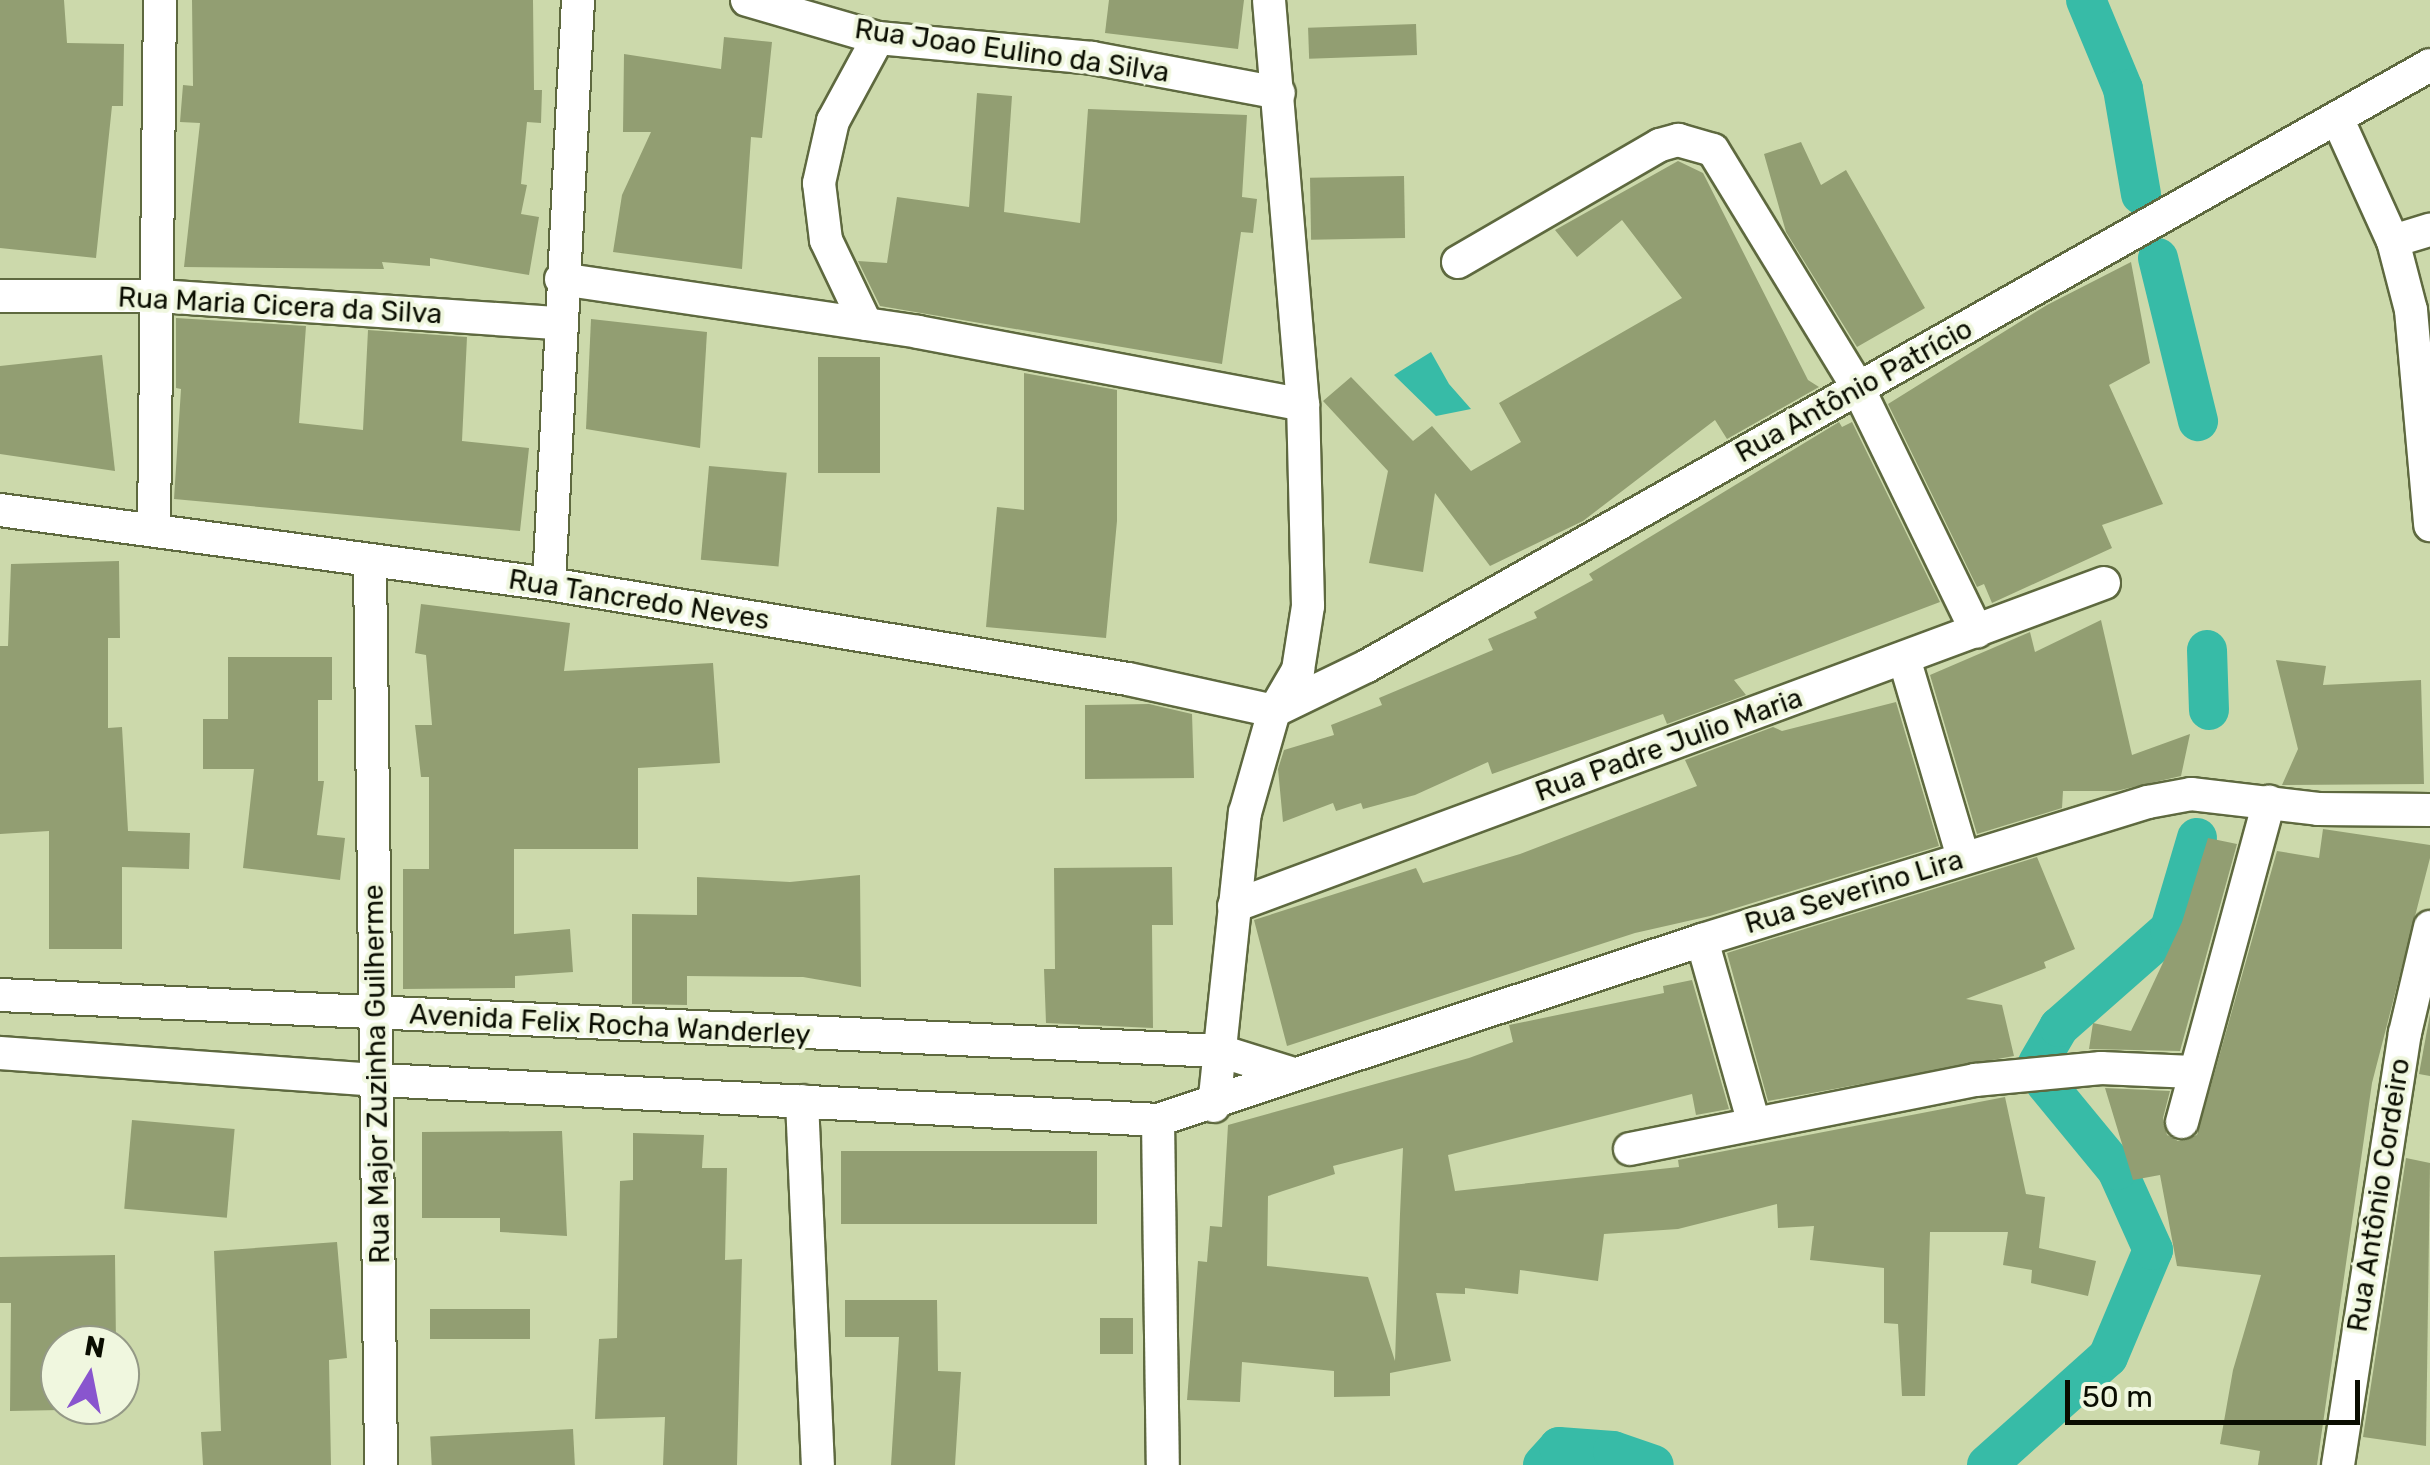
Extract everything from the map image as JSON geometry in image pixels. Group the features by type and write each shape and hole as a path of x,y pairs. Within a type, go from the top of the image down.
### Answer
{"street":[{"path":"154,528 160,296 160,0"},
{"path":"549,584 560,279 578,0"},
{"name":"Rua Joao Eulino da Silva","path":"747,0 878,38 1092,58 1279,93"},
{"path":"0,1052 380,1080 1158,1120 1214,1106 1245,813 1274,712 1298,670 1308,606 1303,405 1269,0"},
{"path":"866,324 826,240 819,183 833,121 878,38"},
{"name":"Rua Antônio Patrício","path":"1274,712 1367,666 2430,65"},
{"path":"2338,120 2420,311 2430,525"},
{"path":"1458,262 1660,145 1694,142 1713,150 1858,388 1976,632"},
{"path":"2393,241 2430,230"},
{"path":"560,279 866,324 1303,405"},
{"name":"Rua Maria Cicera da Silva","path":"0,296 160,296 560,323"},
{"name":"Rua Tancredo Neves","path":"0,510 154,528 370,563 549,584 1128,679 1274,712"},
{"name":"Rua Major Zuzinha Guilherme","path":"370,563 380,1080 382,1465"},
{"name":"Rua Padre Julio Maria","path":"1234,906 2104,583"},
{"path":"1904,658 1963,858"},
{"name":"Rua Severino Lira","path":"1214,1106 1290,1073 2148,802 2191,794 2430,810"},
{"path":"2182,1122 2270,802"},
{"name":"Rua Antônio Cordeiro","path":"2338,1465 2405,1033 2430,927"},
{"path":"1702,940 1754,1124"},
{"name":"Avenida Felix Rocha Wanderley","path":"0,995 1220,1050"},
{"path":"1220,1050 1290,1073"},
{"path":"1630,1150 1974,1080 2101,1068 2194,1072"},
{"path":"802,1101 818,1465"},
{"path":"1158,1120 1163,1465"}],"water":[{"path":"1431,352 1449,384 1471,409 1436,416 1394,375"}],"building":[{"path":"0,0 64,0 67,43 124,44 123,106 112,106 96,258 0,248"},
{"path":"192,0 533,0 534,90 542,90 541,123 527,122 521,184 527,185 521,214 539,217 529,275 430,258 430,266 382,262 384,269 184,267 200,123 180,122 183,85 193,86"},
{"path":"1109,0 1244,0 1238,49 1105,33"},
{"path":"1416,24 1417,55 1309,59 1308,28"},
{"path":"724,37 772,42 762,138 751,137 742,269 613,252 622,195 651,132 623,132 624,54 721,69"},
{"path":"977,93 1012,96 1004,212 1080,223 1088,109 1247,115 1242,197 1257,199 1253,233 1241,232 1222,364 880,306 858,261 887,263 897,197 969,207"},
{"path":"1801,142 1821,185 1846,170 1925,308 1857,347 1786,232 1764,154"},
{"path":"1678,161 1703,173 1808,380 1819,387 1727,439 1715,420 1583,521 1490,566 1435,493 1423,572 1369,563 1388,471 1323,401 1351,377 1413,441 1432,426 1471,471 1521,442 1499,403 1682,298 1622,220 1577,257 1555,230"},
{"path":"1404,176 1405,238 1311,240 1310,178"},
{"path":"2131,262 2150,363 2109,385 2163,504 2102,525 2112,548 1992,603 1984,584 1977,587 1888,404 2047,305"},
{"path":"176,318 306,326 299,423 363,430 368,330 467,337 462,441 529,448 520,531 174,499 181,389 176,388"},
{"path":"591,319 707,332 700,448 586,429"},
{"path":"102,355 115,471 0,454 0,366"},
{"path":"818,357 880,357 880,473 818,473"},
{"path":"1024,373 1117,390 1117,521 1106,638 986,627 997,507 1024,510"},
{"path":"1839,422 1842,427 1852,422 1940,602 1734,680 1746,695 1667,724 1663,714 1492,774 1488,762 1415,795 1363,809 1361,803 1336,811 1333,803 1283,822 1278,769 1284,750 1334,735 1331,725 1382,705 1379,698 1493,650 1488,639 1537,618 1534,612 1593,580 1589,574"},
{"path":"709,466 787,473 779,566 701,560"},
{"path":"119,561 120,638 108,638 108,728 122,727 128,831 190,833 189,869 122,867 122,949 49,949 49,831 0,834 0,646 8,646 11,564"},
{"path":"421,604 570,623 564,671 713,663 720,763 638,768 638,849 514,849 514,934 570,929 573,972 515,976 515,988 403,989 403,869 429,869 429,777 421,777 415,725 432,725 426,655 415,653"},
{"path":"2101,620 2132,755 2190,734 2181,776 2116,791 2063,791 2062,808 1977,834 1930,675 2030,632 2035,652"},
{"path":"228,657 332,657 332,700 318,700 318,781 324,781 317,835 345,838 340,880 243,868 254,769 203,769 203,719 228,719"},
{"path":"2276,660 2326,666 2323,685 2421,680 2424,784 2282,785 2298,749"},
{"path":"1896,702 1939,846 1710,916 1635,933 1287,1046 1254,920 1416,868 1423,883 1520,854 1697,786 1685,760 1773,727 1782,731"},
{"path":"1149,704 1192,714 1194,778 1085,779 1085,705"},
{"path":"2323,829 2430,845 2430,858 2372,1083 2317,1465 2258,1465 2260,1451 2220,1444 2233,1370 2261,1275 2177,1266 2160,1175 2133,1180 2105,1088 2170,1091 2163,1118 2167,1135 2178,1141 2197,1135 2277,851 2319,858"},
{"path":"2208,838 2237,844 2180,1051 2089,1049 2093,1023 2131,1031 2182,922"},
{"path":"2037,857 2075,949 2044,962 2046,968 1966,999 2002,1005 2014,1056 1768,1101 1727,953"},
{"path":"1172,867 1173,925 1152,925 1153,1028 1046,1023 1044,969 1055,969 1054,868"},
{"path":"860,875 861,987 803,977 687,976 687,1005 632,1004 632,914 697,915 697,877 790,882"},
{"path":"1692,980 1729,1109 1696,1115 1692,1094 1448,1155 1455,1191 1679,1167 1678,1160 2005,1097 2026,1194 2045,1197 2039,1248 2096,1261 2088,1296 2031,1283 2032,1270 2003,1265 2008,1232 1930,1232 1925,1396 1902,1396 1898,1324 1884,1323 1884,1268 1810,1260 1814,1226 1778,1228 1777,1204 1678,1229 1604,1234 1598,1281 1520,1270 1518,1294 1465,1288 1465,1294 1436,1293 1451,1361 1390,1373 1390,1396 1334,1397 1334,1371 1242,1362 1240,1402 1187,1400 1198,1261 1207,1262 1210,1226 1222,1227 1228,1125 1469,1058 1513,1042 1509,1025 1664,993 1663,986","holes":["1403,1148 1395,1361 1368,1277 1267,1266 1268,1196 1335,1174 1333,1166"]},
{"path":"2430,1014 2430,1076 2419,1074"},
{"path":"132,1120 235,1129 227,1218 124,1209"},
{"path":"562,1131 567,1236 500,1232 500,1218 422,1218 422,1132"},
{"path":"633,1133 704,1135 702,1168 727,1168 725,1260 742,1259 737,1465 663,1465 665,1417 595,1419 599,1339 617,1338 620,1181 633,1180"},
{"path":"841,1151 1097,1151 1097,1224 841,1224"},
{"path":"2406,1158 2430,1163 2426,1446 2363,1437"},
{"path":"337,1242 347,1358 329,1360 331,1465 203,1465 201,1432 221,1431 214,1251"},
{"path":"115,1255 116,1325 40,1325 40,1410 10,1411 11,1303 0,1303 0,1257"},
{"path":"845,1300 937,1300 938,1371 961,1372 955,1465 891,1465 899,1337 845,1337"},
{"path":"430,1309 530,1309 530,1339 430,1339"},
{"path":"1100,1318 1133,1318 1133,1354 1100,1354"},
{"path":"573,1429 575,1465 432,1465 430,1436"}],"waterway":[{"path":"2086,0 2123,89 2141,194"},
{"path":"2158,258 2198,421"},
{"path":"2207,650 2209,710"},
{"path":"2038,1063 2059,1027 2170,929 2197,838"},
{"path":"1987,1465 2108,1357 2153,1250 2117,1170 2046,1084"},
{"path":"1543,1465 1559,1447 1613,1451 1654,1465"}]}
